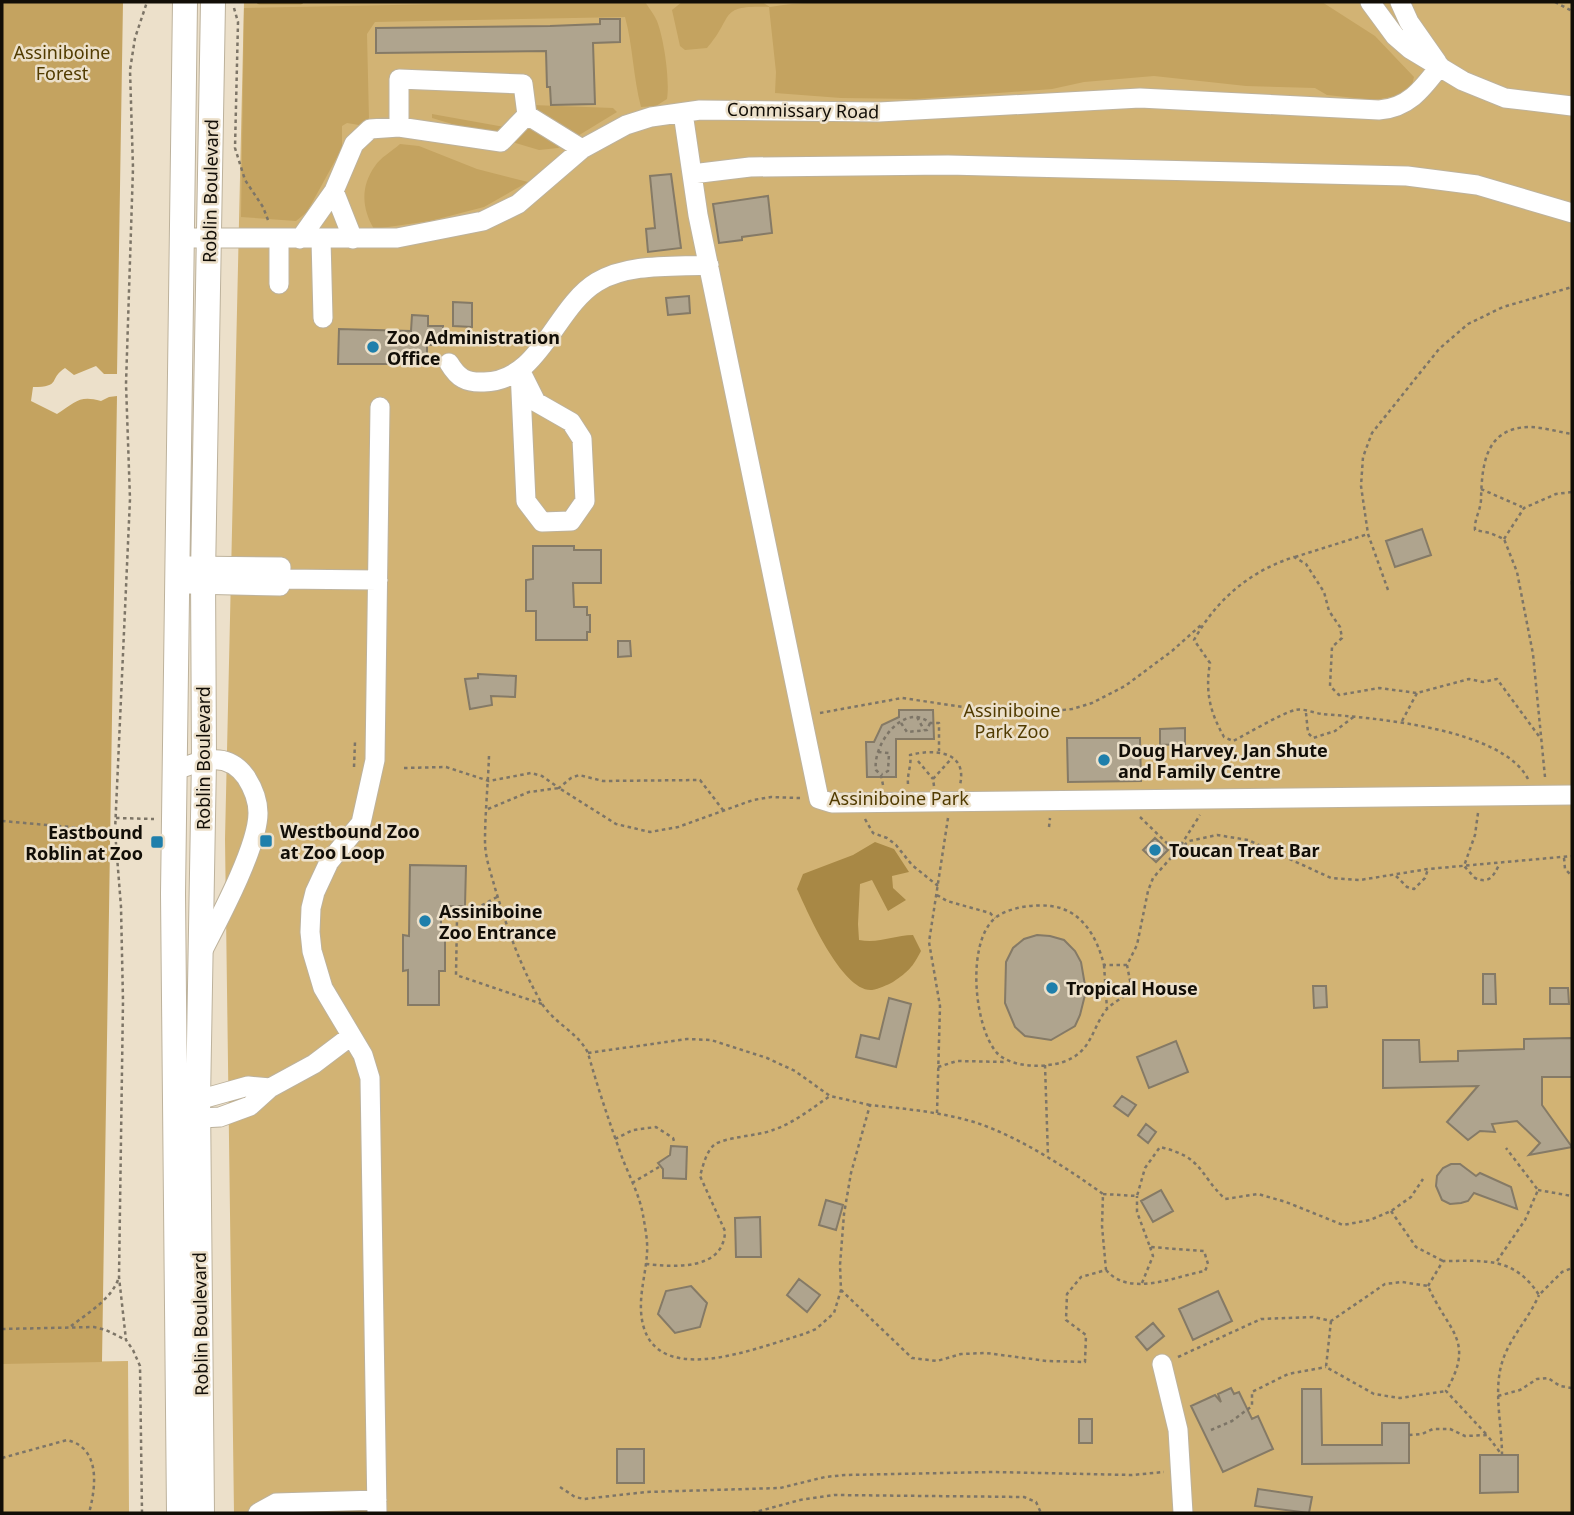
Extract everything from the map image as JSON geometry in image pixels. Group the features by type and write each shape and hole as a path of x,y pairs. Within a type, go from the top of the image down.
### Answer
{"main road":[{"name":"Roblin Boulevard","path":"185,2 173,771 202,1513"},
{"name":"Roblin Boulevard","path":"179,1513 186,1110 200,956 213,2"}],"street":[{"path":"1370,2 1395,36 1410,49 1463,81 1504,97 1572,106"},
{"path":"1400,2 1409,22 1440,66"},
{"name":"Commissary Road","path":"182,238 353,239 409,236 483,222 518,204 582,149 638,120 683,113 716,109 879,112 1127,98 1379,110 1399,107 1408,101 1419,93 1440,66"},
{"path":"398,127 399,79 523,83 527,115"},
{"path":"683,113 709,265 819,799 832,803 1572,795"},
{"path":"527,115 582,149"},
{"path":"300,239 334,191 344,163 360,136 370,129 398,127 501,142 527,115"},
{"path":"692,174 750,167 948,165 1406,176 1477,185 1572,212"},
{"path":"334,191 353,239"},
{"path":"275,238 279,284"},
{"path":"321,239 323,318"},
{"path":"449,363 459,378 494,382 507,378 530,360 576,299 599,281 611,275 638,269 709,265"},
{"path":"520,370 536,402 571,422 582,439 585,502 571,521 542,522 526,501 520,370"},
{"path":"258,1513 276,1503 377,1506 371,1088 366,1062 332,1005 317,971 310,932 311,908 318,884 329,862 360,822 375,760 380,407"},
{"path":"178,575 378,580"},
{"path":"173,771 204,760 230,761 240,768 250,783 258,810 257,823 248,850 200,956"},
{"path":"186,1110 220,1117 250,1106 270,1088 314,1064 351,1036"},
{"path":"1162,1364 1178,1430 1183,1513"}],"path":[{"path":"142,1513 140,1366 126,1340 119,1278 123,1001 121,906 115,831 130,499 126,384 133,168 130,70 135,38 147,2"},
{"path":"232,2 238,22 235,148 245,180 268,218 275,238"},
{"path":"1555,2 1572,10"},
{"path":"1388,590 1368,534 1361,486 1361,471 1367,444 1382,419 1439,349 1468,324 1503,307 1572,287"},
{"path":"1541,795 1541,739 1533,654 1517,572 1504,539 1475,530 1474,522 1481,502 1488,451 1494,440 1515,429 1529,427 1572,434"},
{"path":"1481,489 1524,508"},
{"path":"1504,539 1524,508 1556,494 1572,492"},
{"path":"803,715 847,710 902,698 998,712 1043,712 1072,709 1092,703 1125,685 1172,651 1237,587 1262,569 1368,534"},
{"path":"1294,557 1307,564 1324,592 1329,611 1340,627 1342,638 1332,648 1330,686 1339,695 1379,688 1417,693 1469,679 1483,682 1497,679 1541,739"},
{"path":"1572,580 1572,588"},
{"path":"1204,622 1194,640 1210,663 1208,701 1214,720 1224,737 1233,741 1297,709 1402,721 1465,736 1483,744 1522,767 1541,795"},
{"path":"1402,721 1417,693"},
{"path":"1306,711 1308,733 1313,738 1335,731 1356,715"},
{"path":"917,718 924,730"},
{"path":"882,785 875,761 886,734 901,723 917,718 939,723 939,751"},
{"path":"901,723 907,732 927,730 930,723"},
{"path":"912,802 907,778 910,755 939,751 952,758 959,766 962,777 947,802 929,942 940,1006 937,1113"},
{"path":"878,752 889,753 888,771 881,775"},
{"path":"918,761 920,754"},
{"path":"489,756 485,842 487,860 516,954 542,1004 555,1020 583,1044 588,1053 615,1139 643,1211 647,1250 641,1300 644,1327 660,1349 687,1360 713,1360 804,1334 816,1329 834,1312 841,1290 840,1265 845,1204 870,1105"},
{"path":"933,779 952,758"},
{"path":"911,761 918,761"},
{"path":"918,761 947,802"},
{"path":"404,768 446,767 489,780 531,773 542,776 616,824 650,832 678,827 723,810 771,797 819,799"},
{"path":"488,808 529,792 559,788 579,775 603,780 700,780 723,810"},
{"path":"1464,866 1475,835 1480,795"},
{"path":"1180,848 1211,798"},
{"path":"1125,800 1176,852"},
{"path":"861,802 864,818 873,833 896,845 912,865 938,886"},
{"path":"116,818 162,819"},
{"path":"2,821 115,831"},
{"path":"1107,1009 1132,992 1127,965 1137,944 1153,878 1189,841 1203,837 1231,836 1259,844 1331,878 1346,881 1428,869 1572,856"},
{"path":"1564,858 1565,869 1572,876"},
{"path":"1464,866 1475,878 1488,880 1493,878 1499,864"},
{"path":"1395,875 1407,887 1414,889 1425,878 1428,869"},
{"path":"937,895 947,901 990,913 995,918"},
{"path":"498,897 457,919 456,975 542,1004"},
{"path":"938,1067 957,1061 1028,1065 1064,1062 1081,1052 1092,1040 1107,1009 1104,965 1100,947 1077,916 1068,910 1035,905 1022,907 995,918 983,935 977,958 981,1025 997,1053 1010,1062"},
{"path":"1104,965 1127,965"},
{"path":"588,1053 687,1039 711,1040 767,1058 796,1071 830,1096 870,1105 937,1113 978,1123 1048,1157 1103,1194 1137,1196"},
{"path":"1045,1065 1048,1157"},
{"path":"646,1264 675,1267 695,1264 720,1250 725,1231 700,1175 706,1157 714,1146 725,1140 772,1131 786,1125 830,1096"},
{"path":"615,1139 633,1130 656,1127 674,1138 676,1144"},
{"path":"1141,1283 1153,1256 1137,1212 1137,1196 1145,1168 1160,1147 1180,1152 1201,1166 1215,1189 1225,1199 1258,1194 1343,1225 1370,1220 1391,1211 1411,1198 1423,1179"},
{"path":"1506,1148 1538,1190 1572,1196"},
{"path":"632,1183 659,1167"},
{"path":"1497,1261 1525,1220 1538,1190"},
{"path":"1103,1194 1102,1226 1106,1270 1113,1278 1122,1282 1166,1282 1184,1274 1205,1270 1208,1264 1204,1251 1150,1247"},
{"path":"1391,1211 1416,1247 1443,1261 1497,1261 1529,1280 1539,1295"},
{"path":"1429,1286 1443,1261"},
{"path":"1446,1391 1502,1455 1498,1379 1507,1349 1531,1313 1539,1295 1562,1272 1572,1268"},
{"path":"841,1290 912,1358 937,1361 961,1354 986,1353 1047,1361 1085,1362 1086,1335 1066,1320 1067,1294 1081,1277 1106,1270"},
{"path":"71,1326 100,1304 119,1278"},
{"path":"1162,1364 1261,1319 1313,1317 1331,1321 1385,1284 1402,1282 1429,1286"},
{"path":"1429,1286 1439,1311 1455,1333 1460,1348 1457,1372 1446,1391"},
{"path":"1326,1367 1331,1321"},
{"path":"2,1329 71,1326 106,1330 126,1340"},
{"path":"1211,1430 1252,1406 1252,1392 1288,1374 1326,1367 1374,1394 1400,1398 1446,1391"},
{"path":"1498,1396 1520,1391 1537,1378 1548,1378 1560,1386 1572,1388"},
{"path":"1409,1436 1433,1429 1450,1429 1465,1436 1487,1436"},
{"path":"2,1458 67,1440 77,1442 94,1469 96,1484 89,1513"},
{"path":"560,1487 575,1497 584,1499 646,1492 780,1489 825,1477 845,1475 993,1472 1132,1475 1182,1471"},
{"path":"752,1513 800,1500 834,1495 1024,1497 1035,1503 1041,1513"}],"green space":[{"name":"Assiniboine Forest","path":"2,2 123,2 117,374 104,374 96,366 74,375 65,368 48,386 33,387 31,401 57,414 82,399 101,401 117,396 102,1362 2,1364"},
{"name":"Assiniboine Park","path":"244,2 1572,2 1572,1513 234,1513 225,839"},
{"path":"645,2 657,21 662,38 667,71 667,99 656,106 641,107 625,17 375,22 367,34 369,120 359,125 347,123 342,126 342,148 307,212 296,221 241,217 244,8"},
{"path":"682,2 762,2 770,7 803,3 859,2 1322,2 1375,36 1414,77 1411,89 1397,96 1374,100 1327,95 1315,88 1246,86 1154,76 1084,82 1052,89 916,99 841,98 775,93 776,72 769,7 741,8 734,11 707,48 685,50 680,46 672,10"},
{"path":"532,105 613,108 617,112 558,148 539,150 432,118 432,114 516,129"},
{"path":"400,144 419,146 477,169 528,182 484,207 430,221 374,229 365,206 367,182 377,163"},
{"path":"128,1361 129,1513 2,1513 2,1363"}],"shaded area":[{"path":"875,842 894,849 909,872 892,876 893,888 906,900 888,911 872,880 860,884 859,940 873,941 913,935 921,951 903,975 872,990 861,987 838,965 797,889 803,874 853,855"}],"building":[{"path":"600,19 620,19 620,42 593,43 595,104 551,105 550,87 547,87 546,51 376,53 376,28 600,24"},
{"path":"671,174 681,248 648,252 646,229 655,228 650,176"},
{"path":"768,196 772,233 719,243 713,204"},
{"path":"689,296 690,313 668,315 666,298"},
{"path":"453,302 472,303 472,327 453,326"},
{"name":"Zoo Administration Office","path":"412,315 428,316 428,326 443,326 443,345 427,345 427,364 338,364 339,329 411,331"},
{"path":"1422,529 1431,555 1395,567 1386,541"},
{"path":"533,546 574,546 574,550 601,550 601,583 573,583 574,607 587,607 587,615 590,615 587,640 536,640 536,611 526,611 526,580 533,579"},
{"path":"618,641 630,641 631,656 618,657"},
{"path":"478,674 516,676 515,697 491,696 492,705 470,709 465,679 478,678"},
{"path":"899,710 933,710 934,739 896,739 896,777 867,777 866,742 874,742 882,725 899,717"},
{"path":"1185,728 1185,744 1160,745 1160,729"},
{"name":"Doug Harvey, Jan Shute and Family Centre","path":"1067,738 1140,738 1141,781 1068,782"},
{"name":"Toucan Treat Bar","path":"1155,838 1168,850 1156,862 1143,850"},
{"name":"Assiniboine Zoo Entrance","path":"410,865 466,866 465,906 441,906 441,936 445,936 445,971 439,971 439,1005 408,1005 408,970 403,971 403,935 409,936"},
{"name":"Tropical House","path":"1037,935 1064,940 1075,951 1081,962 1086,991 1075,1026 1051,1040 1025,1036 1015,1027 1005,1003 1006,962 1013,948 1024,939"},
{"path":"1483,974 1495,974 1496,1004 1483,1004"},
{"path":"1313,986 1326,986 1327,1007 1314,1008"},
{"path":"1550,988 1568,988 1569,1004 1550,1004"},
{"path":"889,998 911,1004 896,1067 856,1057 861,1035 879,1039"},
{"path":"1572,1038 1572,1077 1542,1077 1542,1105 1572,1147 1529,1155 1540,1143 1517,1121 1492,1124 1495,1132 1480,1131 1468,1140 1447,1122 1478,1086 1383,1088 1383,1040 1419,1040 1420,1062 1458,1061 1458,1051 1524,1049 1524,1039"},
{"path":"1176,1041 1188,1072 1149,1088 1137,1057"},
{"path":"1122,1096 1136,1105 1128,1116 1114,1106"},
{"path":"1146,1124 1156,1132 1148,1143 1138,1135"},
{"path":"671,1146 687,1147 686,1179 663,1178 663,1169 658,1163 670,1155"},
{"path":"1460,1164 1476,1176 1480,1173 1511,1187 1517,1209 1474,1193 1468,1201 1461,1203 1450,1204 1442,1200 1436,1186 1437,1176 1443,1168"},
{"path":"1161,1190 1173,1211 1153,1222 1141,1201"},
{"path":"826,1200 843,1205 836,1230 819,1225"},
{"path":"760,1217 761,1257 736,1257 735,1218"},
{"path":"799,1279 820,1295 807,1312 787,1295"},
{"path":"691,1286 707,1303 700,1327 675,1333 658,1314 666,1291"},
{"path":"1218,1291 1232,1321 1193,1340 1179,1309"},
{"path":"1153,1323 1164,1336 1147,1350 1136,1337"},
{"path":"1231,1388 1234,1394 1239,1392 1252,1419 1258,1416 1273,1449 1223,1472 1191,1406 1215,1395 1221,1402 1218,1394"},
{"path":"1302,1389 1321,1389 1322,1445 1382,1445 1382,1423 1409,1423 1409,1463 1302,1464"},
{"path":"1079,1419 1092,1419 1092,1443 1079,1443"},
{"path":"617,1449 644,1449 644,1483 617,1483"},
{"path":"1480,1455 1518,1455 1518,1492 1480,1493"},
{"path":"1258,1489 1312,1497 1309,1513 1255,1506"}],"waterway":[{"path":"259,2 301,2"}],"place":[{"name":"Zoo Administration Office","path":"373,347"},
{"name":"Doug Harvey, Jan Shute and Family Centre","path":"1104,760"},
{"name":"Westbound Zoo at Zoo Loop","path":"266,841"},
{"name":"Eastbound Roblin at Zoo","path":"157,842"},
{"name":"Toucan Treat Bar","path":"1155,850"},
{"name":"Assiniboine Zoo Entrance","path":"425,921"},
{"name":"Tropical House","path":"1052,988"}],"park label":[{"name":"Assiniboine Park Zoo","path":"1012,720"}]}
